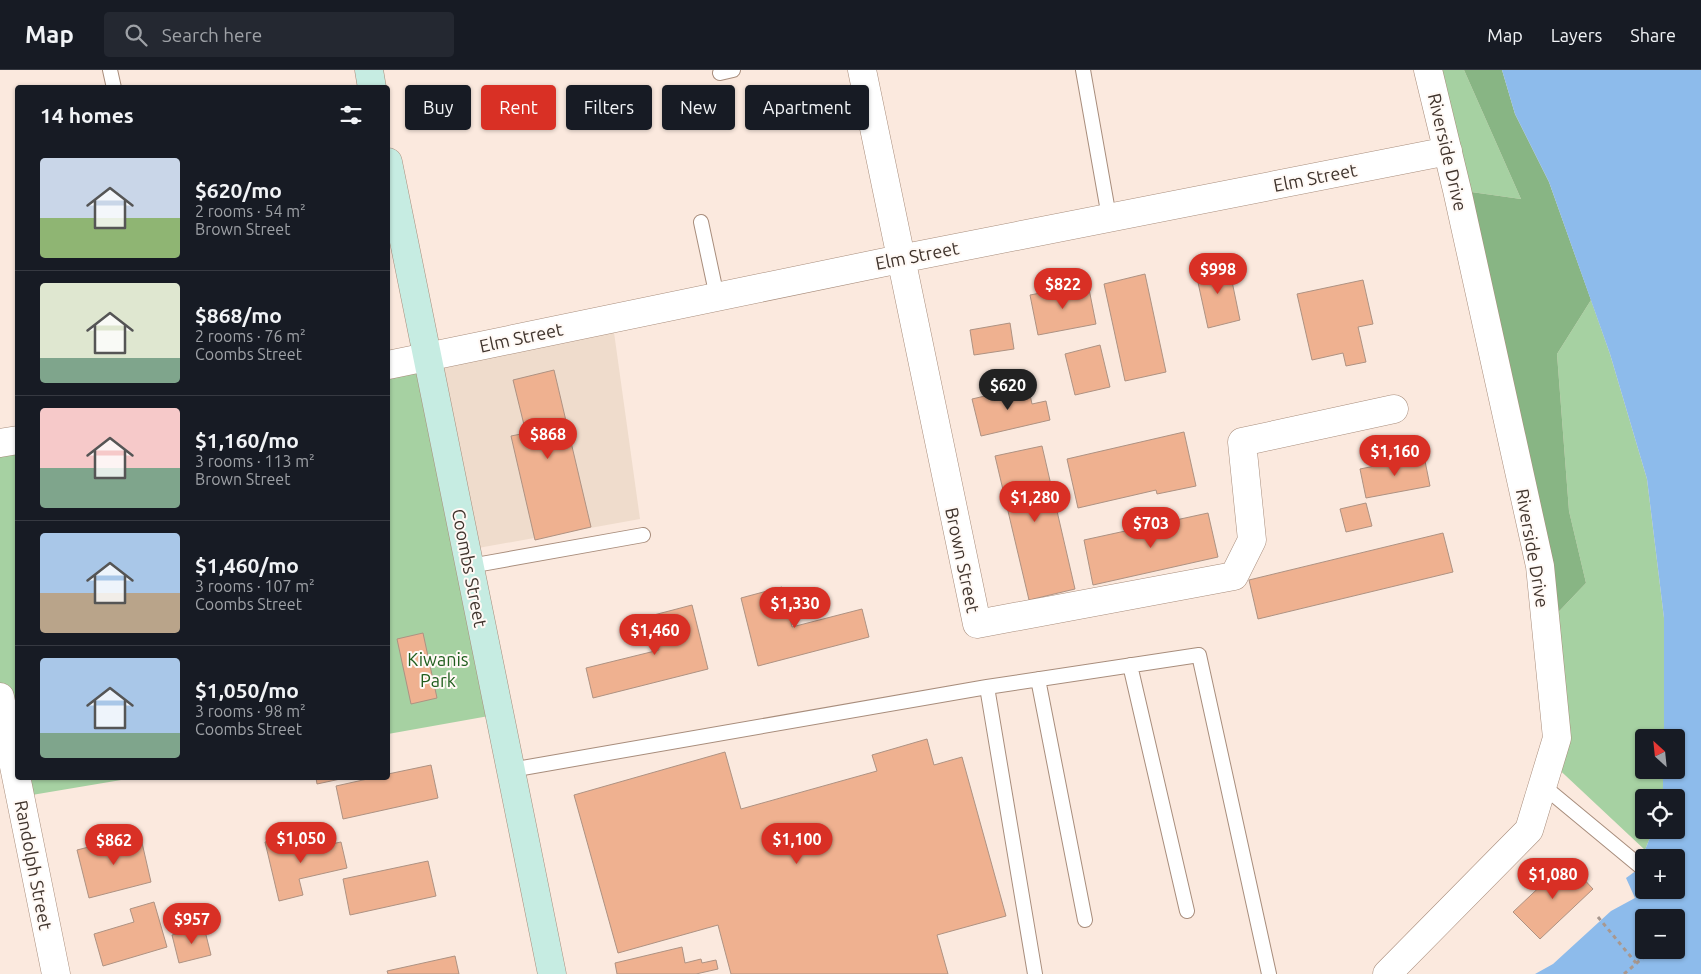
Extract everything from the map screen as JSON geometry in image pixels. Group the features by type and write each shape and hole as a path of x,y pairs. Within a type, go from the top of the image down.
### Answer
{"street":[{"path":"368,70 371,85"},
{"name":"Brown Street","path":"862,70 977,624 1234,576 1252,540 1242,442 1394,409"},
{"name":"Riverside Drive","path":"1388,974 1529,830 1557,738 1540,566 1448,151 1428,70"},
{"name":"Elm Street","path":"390,365 900,259 1448,151"},
{"name":"Coombs Street","path":"390,172 552,974"},
{"path":"0,443 15,440"},
{"name":"Randolph Street","path":"0,697 15,771"},
{"name":"Randolph Street","path":"17,780 56,974"}],"lane":[{"path":"110,70 113,85"},
{"path":"1083,70 1109,217"},
{"path":"701,222 717,297"},
{"path":"470,566 643,534"},
{"path":"511,770 987,686 1199,655 1269,974"},
{"path":"1130,666 1187,911"},
{"path":"1038,679 1085,920"},
{"path":"987,686 1034,974"},
{"path":"1542,785 1635,862"}],"path":[{"path":"1598,917 1636,963"},
{"path":"1624,974 1641,959"}],"shaded area":[{"path":"612,318 640,519 467,550 427,357"}],"green space":[{"path":"1428,70 1464,70 1521,199 1457,190"},
{"path":"1464,70 1502,70 1515,114 1549,182 1591,300 1557,354 1569,511 1586,583 1546,625 1457,190 1521,199"},
{"path":"1591,300 1610,354 1647,479 1664,618 1664,729 1635,729 1635,779 1663,779 1663,789 1635,789 1635,839 1649,839 1645,849 1550,761 1546,625 1586,583 1569,511 1557,354"},
{"name":"Kiwanis Park","path":"427,357 500,714 390,734 390,365"},
{"path":"15,440 15,772 0,697 0,443"},
{"path":"17,780 121,780 20,797"}],"water":[{"path":"1502,70 1701,70 1701,974 1535,974 1553,964 1611,911 1635,898 1685,899 1685,849 1645,849 1649,839 1685,839 1685,789 1663,789 1663,779 1685,779 1685,729 1664,729 1664,618 1647,479 1610,354 1549,182 1515,114"},
{"path":"1635,872 1635,898 1626,878"}],"building":[{"path":"1228,262 1240,320 1208,328 1195,269"},
{"path":"1145,274 1166,372 1125,381 1104,284"},
{"path":"1363,280 1373,324 1358,327 1366,362 1346,366 1343,353 1312,360 1297,294"},
{"path":"1088,284 1096,324 1038,335 1030,295"},
{"path":"1010,323 1014,349 974,355 970,330"},
{"path":"1100,345 1110,387 1075,395 1065,354"},
{"path":"554,370 591,527 535,540 511,436 526,433 513,380"},
{"path":"1028,386 1032,404 1046,401 1050,420 981,436 972,399"},
{"path":"1184,432 1196,486 1157,494 1156,490 1078,508 1067,459"},
{"path":"1042,446 1075,589 1029,600 995,456"},
{"path":"1424,456 1430,486 1366,498 1360,469"},
{"path":"1366,503 1372,526 1346,532 1340,509"},
{"path":"1208,513 1218,557 1093,585 1084,540"},
{"path":"1443,533 1453,572 1258,619 1249,580"},
{"path":"782,587 792,627 862,609 869,637 758,666 741,598"},
{"path":"692,605 708,669 593,698 586,668 659,650 650,616"},
{"path":"423,633 437,698 411,704 397,639"},
{"path":"927,739 934,765 962,757 1006,916 937,935 948,974 731,974 718,925 618,953 574,795 725,752 741,809 877,771 872,755"},
{"path":"431,765 438,798 343,819 336,786 363,780 390,780 390,774"},
{"path":"316,780 336,780 317,784"},
{"path":"140,834 151,882 89,898 77,850"},
{"path":"293,835 297,851 341,842 347,868 299,879 303,895 279,901 265,842"},
{"path":"428,861 436,896 350,915 343,879"},
{"path":"1567,861 1593,889 1540,939 1513,912"},
{"path":"154,902 167,947 103,966 94,934 134,922 130,909"},
{"path":"204,927 211,955 179,963 172,935"},
{"path":"682,947 685,963 701,959 702,963 716,960 718,969 696,974 617,974 615,963"},
{"path":"455,956 459,974 388,974 387,971"}]}
